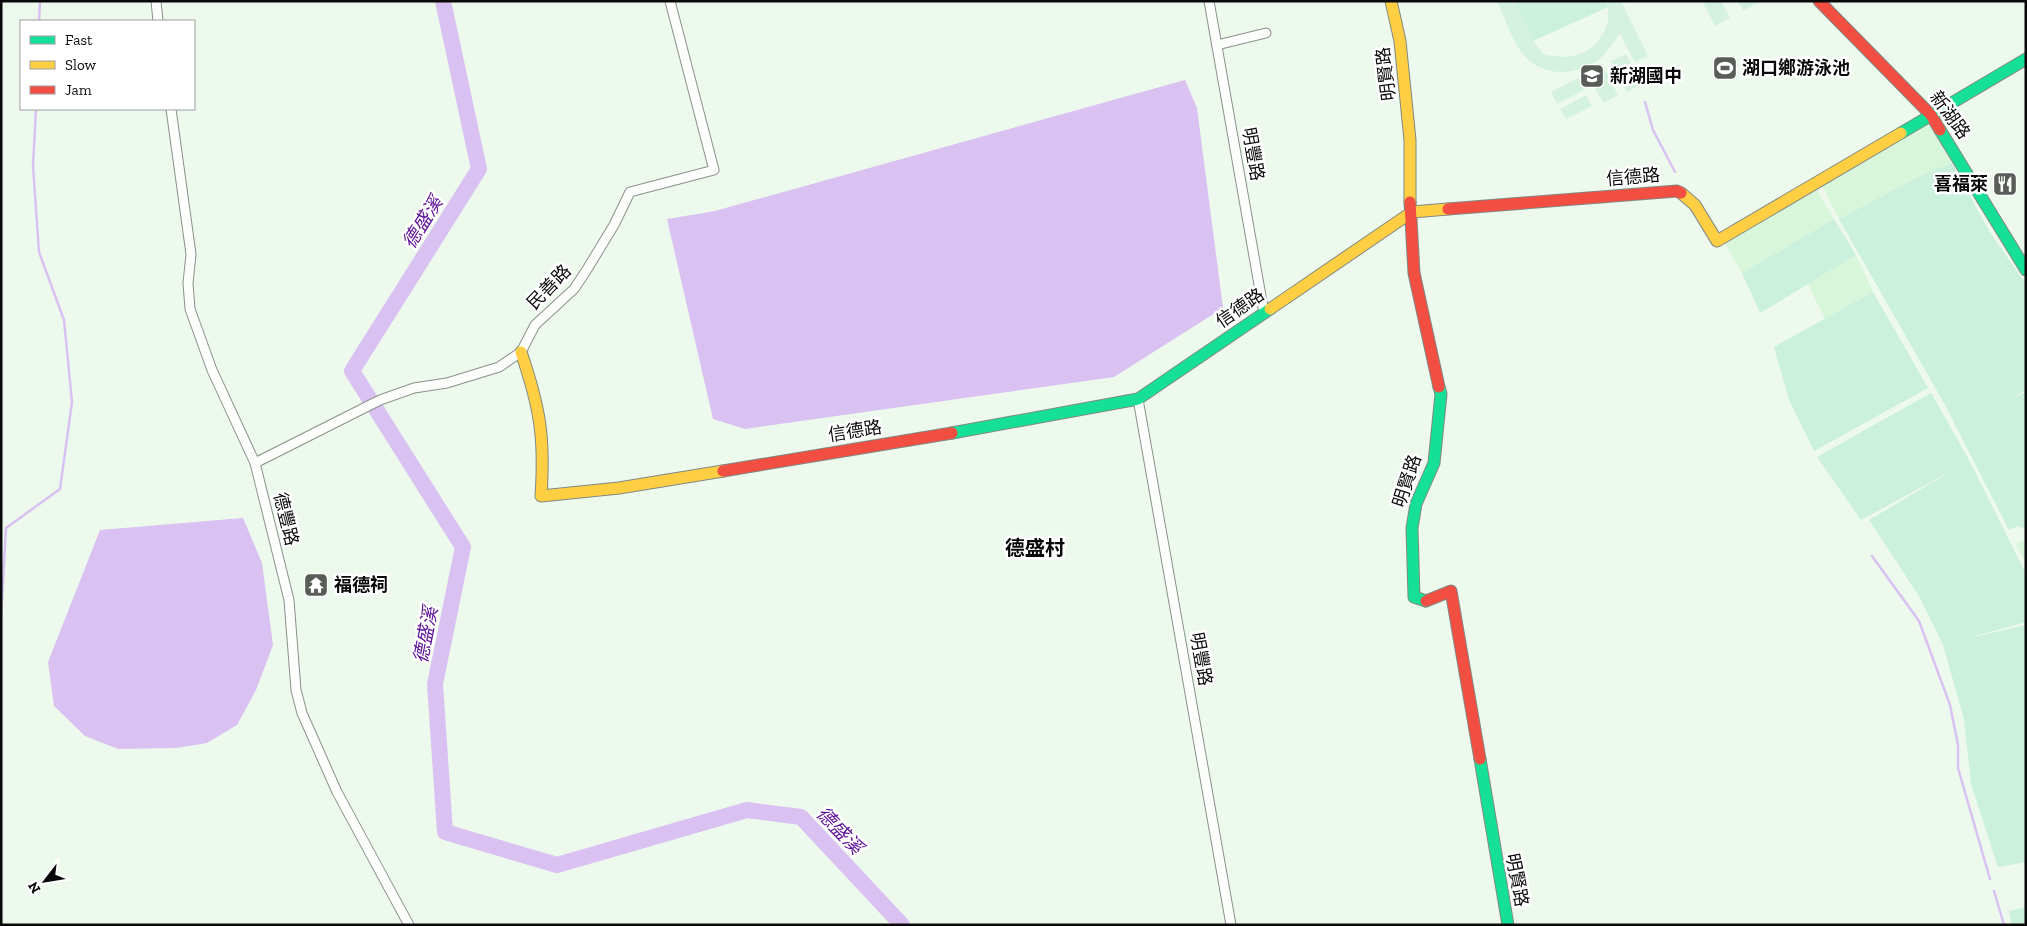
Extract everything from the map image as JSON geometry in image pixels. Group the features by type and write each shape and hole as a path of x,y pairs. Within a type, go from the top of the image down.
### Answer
{"street":[{"path":"156,1 158,20"},
{"name":"民善路","path":"255,462 380,400 414,388 448,383 499,367 521,352 536,325 574,289 614,225 630,192 714,170 670,1"},
{"name":"明豐路","path":"1209,1 1264,313"},
{"name":"明賢路","path":"1391,1 1400,41 1410,140 1409,174 1414,273 1441,394 1434,463 1416,504 1412,528 1414,597 1424,602 1451,591 1508,925"},
{"name":"新湖路","path":"1819,1 1931,115 2026,270"},
{"path":"1217,46 1266,33"},
{"name":"信德路","path":"521,352 535,394 541,420 544,443 542,496 629,486 1000,425 1138,399 1412,212 1677,191 1685,192 1717,241 2026,59"},
{"name":"德豐路","path":"170,110 191,254 188,284 190,309 212,370 255,462 289,600 296,690 302,713 337,792 409,925"},
{"name":"明豐路","path":"1138,399 1231,925"}],"green space":[{"path":"1497,1 1514,1 1533,41 1543,54 1561,57 1577,55 1591,48 1602,35 1608,23 1609,14 1605,1 1621,1 1648,56 1635,62 1620,34 1604,54 1589,66 1568,72 1558,72 1539,67 1530,61 1518,47"},
{"path":"1514,1 1605,1 1608,7 1533,41"},
{"path":"1702,1 1721,1 1730,18 1715,26"},
{"path":"1738,1 1760,1 1760,2 1743,11"},
{"path":"1626,54 1642,84 1627,92 1611,61"},
{"path":"1602,64 1618,95 1603,103 1587,72"},
{"path":"1578,78 1584,90 1557,104 1551,92"},
{"path":"1586,95 1592,106 1566,119 1560,109"},
{"path":"1927,120 1952,163 1839,219 1821,184"},
{"path":"1952,163 1989,231 2026,284 2026,390 2011,399 2026,392 2026,530 2018,526 2009,530 1945,405 1839,219 1917,178"},
{"path":"1816,189 1834,219 1742,273 1724,242"},
{"path":"1834,219 1856,255 1760,313 1742,273"},
{"path":"1856,255 1873,292 1825,319 1808,284"},
{"path":"1873,292 1928,388 1814,451 1789,400 1774,347"},
{"path":"1931,393 1969,460 2026,574 2026,622 1965,639 2026,625 2026,862 1998,867 1971,784 1964,719 1943,645 1919,596 1869,520 1955,469 1861,520 1817,457"},
{"path":"2026,539 2026,563 2016,544"},
{"path":"2026,907 2026,925 2012,925 2009,911"}],"shaded area":[{"path":"1185,80 1197,108 1223,308 1114,377 745,429 713,419 667,219 715,211"},
{"path":"243,518 262,563 273,645 256,690 237,725 207,743 176,748 118,749 85,736 54,706 48,662 100,530"}],"waterway":[{"path":"39,20 40,1"},
{"name":"德盛溪","path":"443,1 479,169 352,371 463,547 435,684 445,832 557,865 747,810 801,817 902,925"},
{"path":"1645,102 1653,130 1675,172"},
{"path":"1,617 6,528 60,489 72,402 64,320 39,252 33,166 36,110"},
{"path":"1872,556 1919,621 1950,705 1958,745 1958,768 1990,879"},
{"path":"1994,891 2004,925"}],"traffic: fast":[{"path":"1901,133 2026,59"},
{"path":"1940,130 2026,270"},
{"path":"952,433 1138,399 1270,309"},
{"path":"1426,601 1414,597 1412,528 1416,504 1434,463 1441,394 1439,387"},
{"path":"1480,759 1508,925"}],"traffic: slow":[{"path":"1391,1 1400,41 1410,140 1410,202"},
{"path":"1681,193 1695,205 1717,241 1901,133"},
{"path":"1270,309 1412,212 1448,209"},
{"path":"521,352 533,390 540,423 542,456 541,496 619,488 723,471"}],"traffic: jam":[{"path":"1819,1 1931,115 1940,130"},
{"path":"1448,209 1677,191 1681,193"},
{"path":"1410,202 1414,273 1439,387"},
{"path":"723,471 952,433"},
{"path":"1426,601 1451,591 1480,759"}],"place":[{"name":"湖口鄉游泳池","path":"1725,68"},
{"name":"新湖國中","path":"1592,76"},
{"name":"喜福萊","path":"2005,184"},
{"name":"福德祠","path":"316,585"}],"district":[{"name":"德盛村","path":"1035,548"}]}
